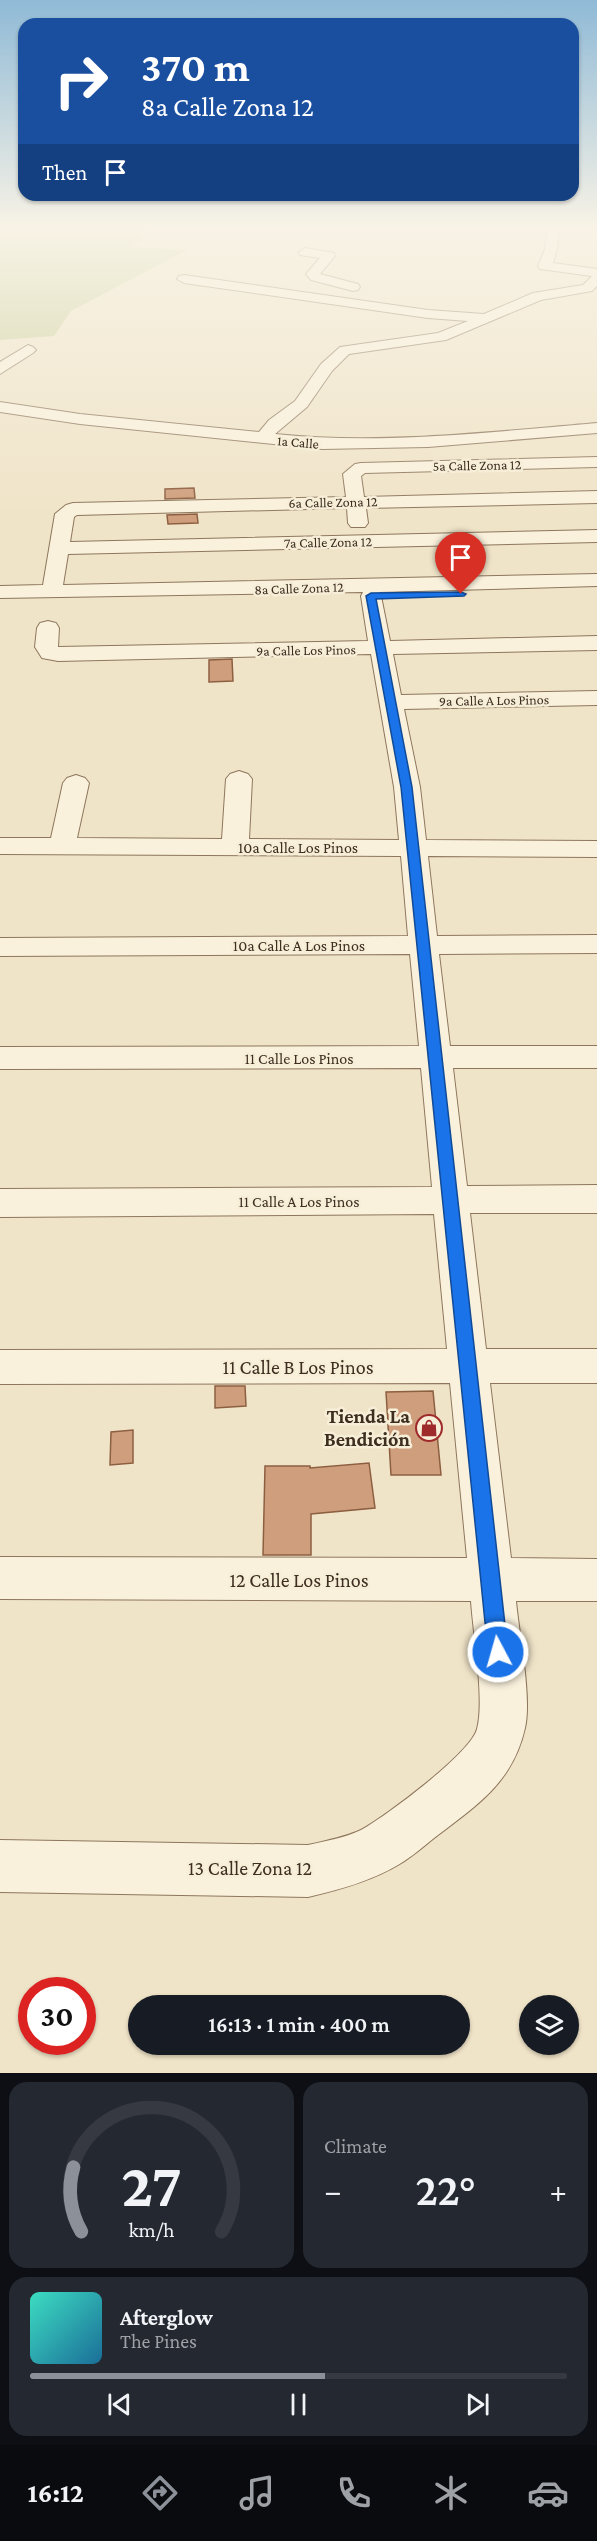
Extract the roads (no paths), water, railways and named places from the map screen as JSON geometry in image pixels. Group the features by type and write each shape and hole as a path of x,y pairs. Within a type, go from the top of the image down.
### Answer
{"street":[{"path":"264,439 269,428 300,405 340,353 353,349 441,337 472,323"},
{"path":"0,369 28,350"},
{"name":"1a Calle","path":"0,407 80,419 322,444 396,443 597,428"},
{"name":"5a Calle Zona 12","path":"355,502 352,474 356,470 376,467 597,462"},
{"name":"6a Calle Zona 12","path":"59,548 65,514 69,510 597,497"},
{"path":"355,502 405,777 491,1581"},
{"name":"7a Calle Zona 12","path":"59,548 597,536"},
{"path":"52,591 59,548"},
{"name":"8a Calle Zona 12","path":"0,604 371,591 597,580"},
{"name":"8a Calle Zona 12","path":"0,592 597,591"},
{"name":"9a Calle Los Pinos","path":"48,628 46,646 50,653 597,643"},
{"name":"9a Calle A Los Pinos","path":"391,702 597,698"},
{"path":"235,847 239,778"},
{"path":"62,846 76,783"},
{"name":"10a Calle Los Pinos","path":"0,846 597,849"},
{"name":"10a Calle A Los Pinos","path":"0,947 597,944"},
{"name":"11 Calle Los Pinos","path":"0,1058 597,1057"},
{"name":"11 Calle A Los Pinos","path":"0,1203 597,1199"},
{"name":"11 Calle B Los Pinos","path":"0,1367 597,1366"},
{"name":"12 Calle Los Pinos","path":"0,1578 597,1580"},
{"name":"13 Calle Zona 12","path":"0,1866 308,1871 344,1863 380,1847 462,1786 480,1770 495,1749 502,1726 503,1700 491,1581"}],"place":[{"name":"Tienda La Bendición","path":"429,1428"}]}
